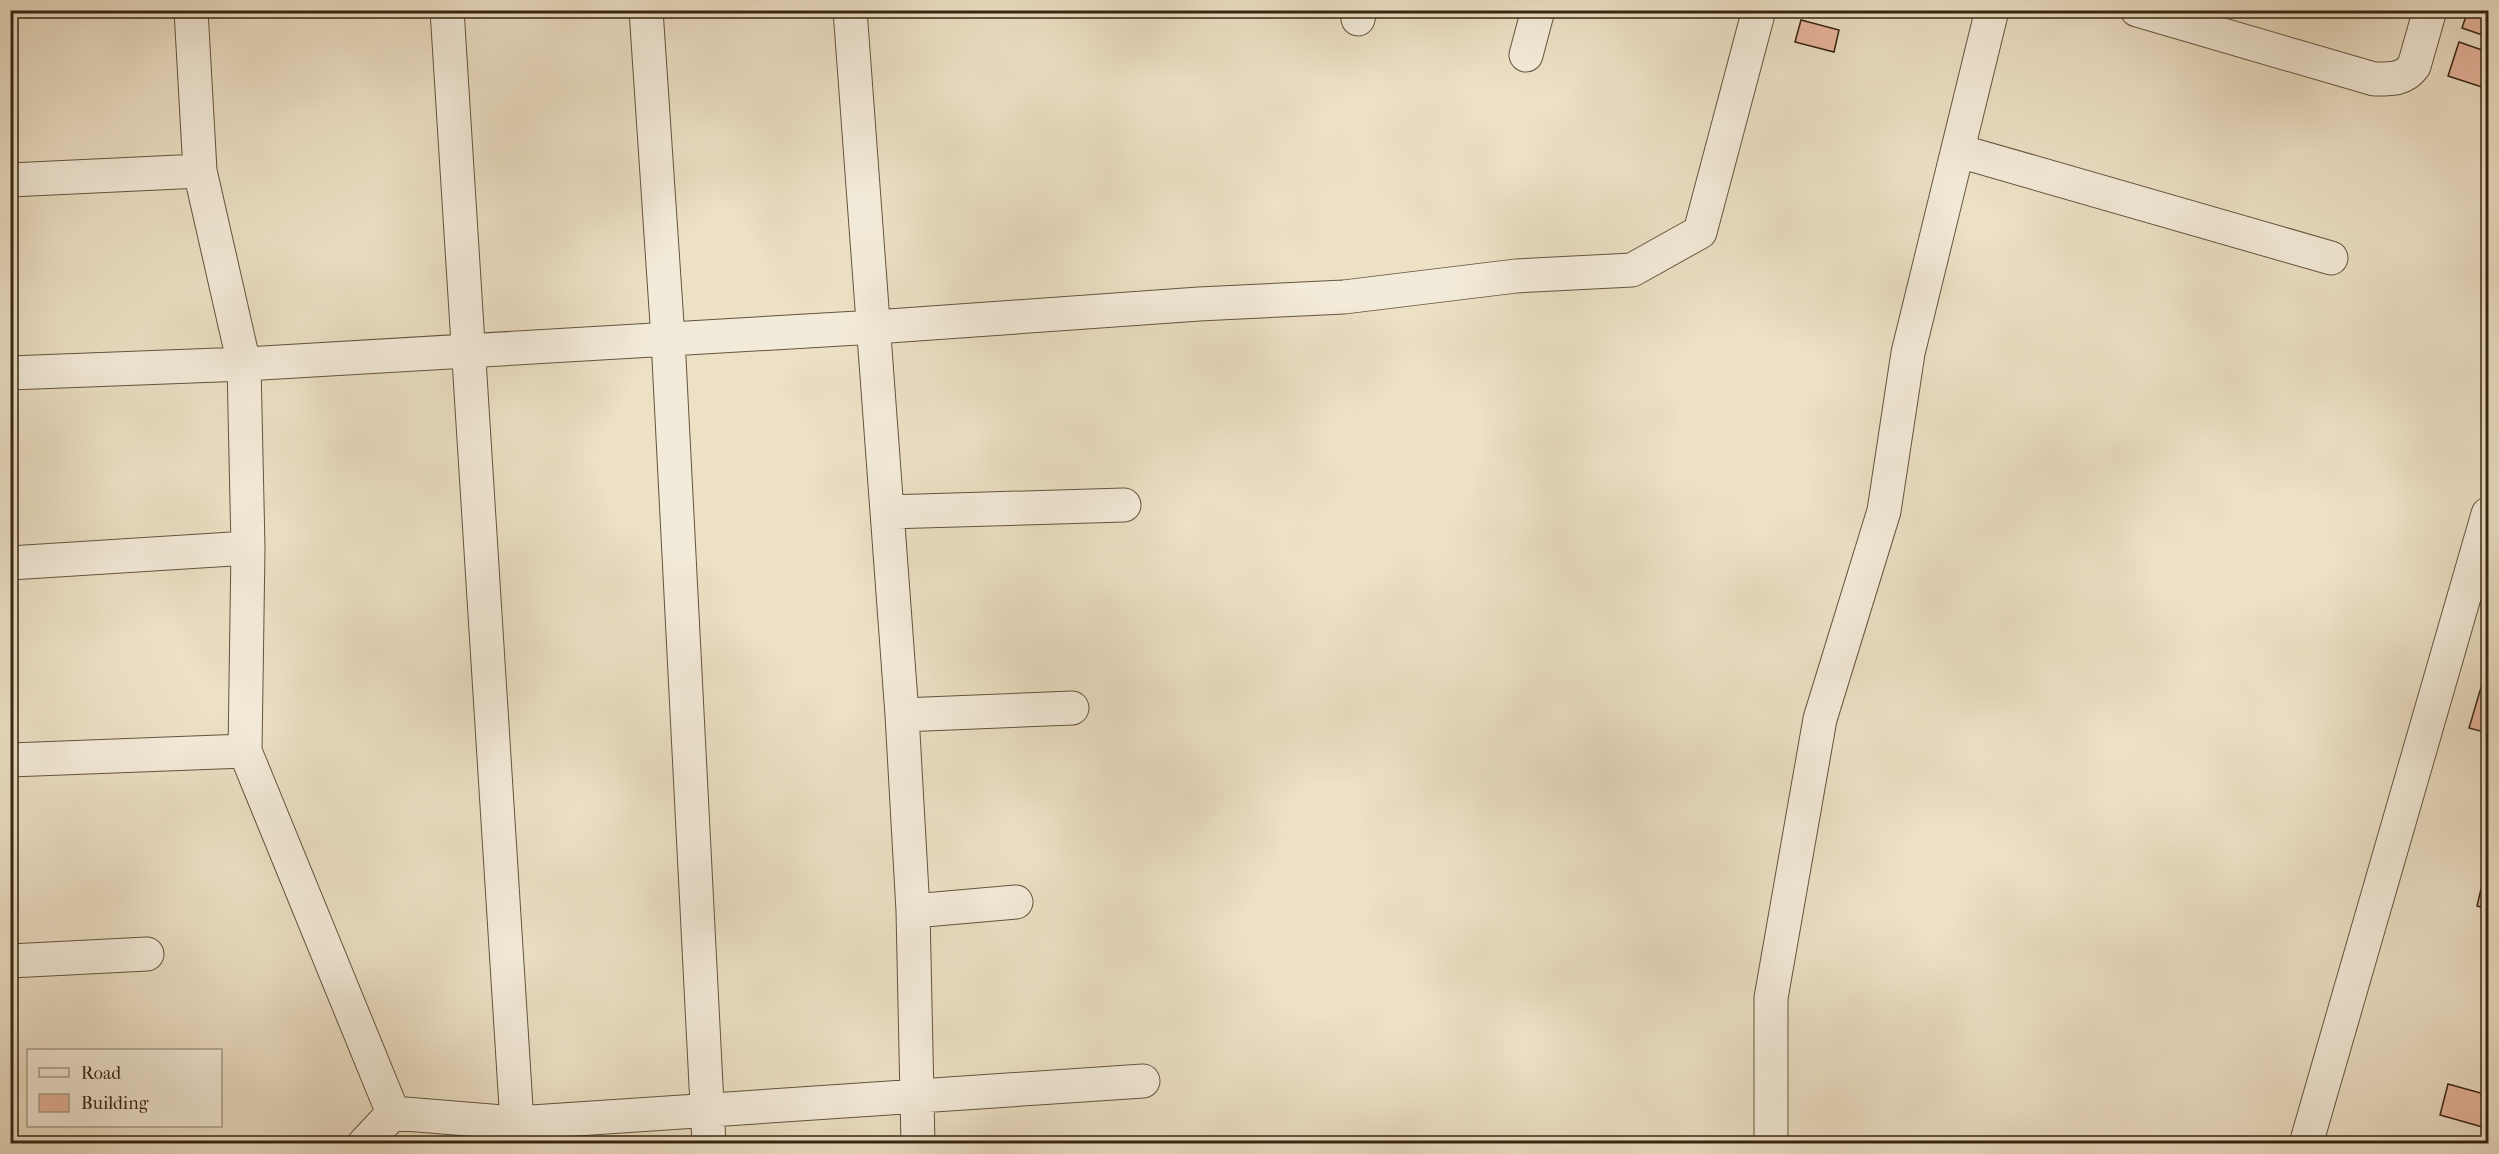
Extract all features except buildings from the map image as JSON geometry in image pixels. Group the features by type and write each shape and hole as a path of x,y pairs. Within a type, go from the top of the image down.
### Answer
{"street":[{"path":"190,10 200,171 244,364 248,548 244,751 393,1113"},
{"path":"447,10 470,350 517,1133"},
{"path":"646,10 668,339 709,1143"},
{"path":"850,10 902,715 913,911 918,1143"},
{"path":"1526,55 1538,10"},
{"path":"10,373 244,364 874,327 1199,304 1344,297 1516,276 1632,270 1700,232 1759,10"},
{"path":"1771,1143 1771,998 1820,719 1884,511 1908,353 1992,10"},
{"path":"2137,10 2374,79 2402,77 2410,71 2414,66 2430,10"},
{"path":"1959,151 2331,258"},
{"path":"10,180 200,171"},
{"path":"887,512 1124,505"},
{"path":"2306,1143 2488,514"},
{"path":"10,563 248,548"},
{"path":"902,715 1072,708"},
{"path":"10,760 244,751"},
{"path":"913,911 1016,902"},
{"path":"10,962 147,954"},
{"path":"393,1113 517,1133 708,1110 1143,1081"},
{"path":"364,1143 393,1113"}]}
